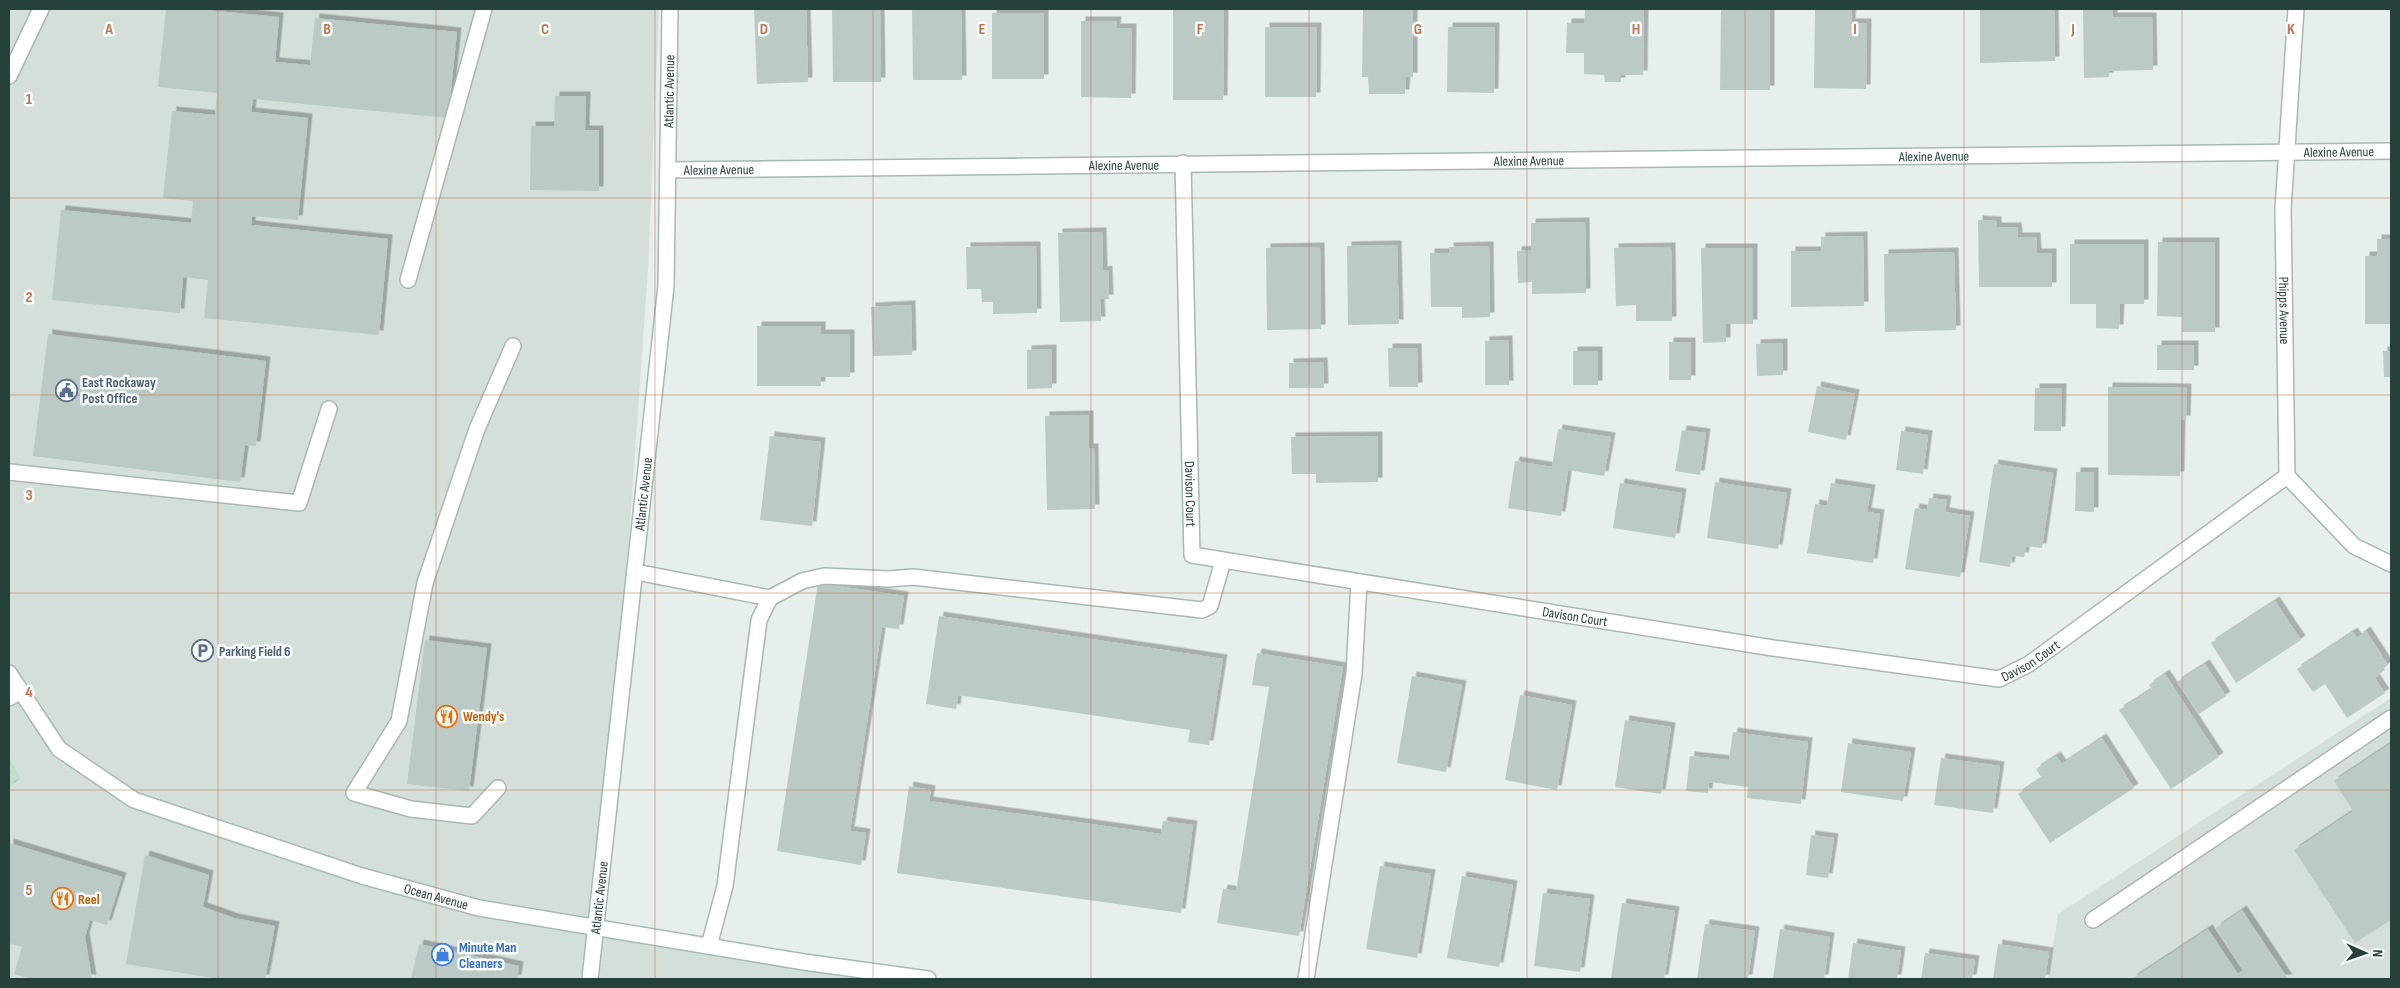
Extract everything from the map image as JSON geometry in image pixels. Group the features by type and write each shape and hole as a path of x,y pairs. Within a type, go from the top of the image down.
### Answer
{"street":[{"path":"9,76 41,9"},
{"path":"408,280 484,9"},
{"name":"Atlantic Avenue","path":"590,979 666,286 670,9"},
{"name":"Phipps Avenue","path":"2287,476 2283,209 2289,152 2296,9"},
{"name":"Alexine Avenue","path":"668,170 2391,151"},
{"name":"Davison Court","path":"1183,163 1192,555 1773,648 1999,679 2029,664 2287,476"},
{"path":"498,788 472,816 411,809 354,793 399,721 425,583 477,429 513,346"},
{"path":"9,472 299,503 329,409"},
{"path":"2287,476 2354,546 2391,564"},
{"path":"709,946 725,886 759,620 770,598 802,582 824,576 888,579 913,577 1202,610 1210,606 1223,561"},
{"path":"636,572 770,598"},
{"path":"1306,979 1354,674 1359,582"},
{"name":"Ocean Avenue","path":"9,673 15,694 59,749 134,800 380,881 479,908 709,946 928,979"},
{"path":"2093,920 2391,718"}],"shaded area":[{"path":"9,9 659,9 648,269 601,936 933,979 9,979 9,788 21,778 9,757"},
{"path":"2391,698 2391,979 2048,979 2058,914"}],"green space":[{"path":"9,757 21,778 9,788"}],"building":[{"path":"166,9 194,9 279,17 275,62 310,65 315,18 457,32 448,118 253,99 251,112 308,118 298,220 252,216 251,225 388,239 379,335 204,318 208,280 183,277 180,313 52,300 61,210 191,223 193,201 163,198 172,111 215,115 217,93 158,87"},
{"path":"754,9 806,9 808,82 757,84"},
{"path":"832,9 880,9 881,82 833,82"},
{"path":"912,9 961,9 962,80 913,80"},
{"path":"1173,9 1224,9 1223,100 1173,100"},
{"path":"1363,9 1413,9 1413,77 1406,77 1405,94 1369,94 1368,77 1362,77"},
{"path":"1585,9 1644,9 1643,75 1621,75 1621,82 1605,82 1604,75 1584,74 1584,53 1566,53 1567,23 1584,23"},
{"path":"1721,9 1770,9 1770,90 1720,90"},
{"path":"1815,9 1852,9 1851,23 1867,23 1866,89 1814,88"},
{"path":"1980,9 2054,9 2055,61 1980,63"},
{"path":"2083,9 2113,9 2113,17 2152,17 2153,70 2109,71 2109,77 2084,78"},
{"path":"992,13 1044,13 1044,79 992,79"},
{"path":"1081,21 1117,21 1116,28 1132,28 1131,98 1081,97"},
{"path":"1265,27 1317,27 1316,97 1265,97"},
{"path":"1448,27 1495,27 1494,93 1447,92"},
{"path":"555,96 586,96 585,130 599,130 599,191 530,190 531,126 554,126"},
{"path":"1978,220 1997,221 1997,227 2017,227 2018,237 2036,237 2037,253 2052,253 2052,287 1979,287"},
{"path":"1585,222 1586,293 1532,294 1532,282 1518,283 1517,251 1531,250 1531,223"},
{"path":"1102,232 1103,271 1108,270 1109,299 1100,299 1101,321 1060,322 1058,233"},
{"path":"1863,236 1864,306 1791,307 1791,251 1821,251 1821,237"},
{"path":"2377,239 2391,239 2391,324 2365,324 2365,256 2377,256"},
{"path":"2158,242 2215,242 2215,332 2182,332 2182,317 2157,316"},
{"path":"2070,244 2144,244 2144,304 2120,304 2119,329 2096,328 2096,304 2070,304"},
{"path":"1397,245 1399,324 1348,325 1347,246"},
{"path":"1036,246 1037,313 993,314 993,302 982,302 981,289 967,289 966,247"},
{"path":"1489,246 1490,317 1462,318 1462,307 1431,307 1430,253 1450,253 1449,247"},
{"path":"1320,247 1321,329 1267,330 1266,248"},
{"path":"1671,247 1672,321 1636,321 1636,305 1616,306 1614,248"},
{"path":"1701,248 1753,248 1753,324 1726,324 1726,342 1703,343"},
{"path":"1954,252 1956,330 1885,332 1884,254"},
{"path":"911,305 912,355 873,356 871,307"},
{"path":"757,326 821,326 821,334 850,334 850,377 821,377 821,386 757,386"},
{"path":"48,334 266,361 256,446 245,445 240,482 33,456"},
{"path":"1508,340 1509,385 1485,385 1485,341"},
{"path":"1669,342 1691,342 1691,380 1669,380"},
{"path":"1783,343 1783,375 1757,376 1756,344"},
{"path":"2157,345 2194,345 2194,370 2157,370"},
{"path":"1388,348 1417,348 1418,387 1389,387"},
{"path":"1052,349 1052,388 1027,389 1027,350"},
{"path":"1573,351 1598,351 1598,385 1573,385"},
{"path":"2383,351 2391,351 2391,377 2384,377"},
{"path":"1323,362 1324,388 1289,388 1289,363"},
{"path":"1817,386 1855,394 1846,440 1808,432"},
{"path":"2108,387 2187,388 2186,420 2181,420 2180,476 2108,475"},
{"path":"2035,388 2062,388 2061,431 2034,431"},
{"path":"1089,415 1089,448 1094,448 1095,509 1047,510 1045,416"},
{"path":"1558,429 1611,437 1604,476 1568,470 1561,516 1508,508 1515,461 1552,467"},
{"path":"1682,430 1706,433 1700,475 1675,471"},
{"path":"1901,431 1928,435 1923,474 1896,470"},
{"path":"770,436 821,442 812,526 760,520"},
{"path":"1378,436 1378,482 1316,483 1316,474 1292,474 1291,437"},
{"path":"1994,464 2053,473 2042,548 2026,546 2024,557 2012,556 2010,567 1979,562"},
{"path":"2076,472 2094,472 2094,512 2075,511"},
{"path":"1715,482 1787,493 1778,549 1707,538"},
{"path":"1620,483 1682,493 1675,538 1613,528"},
{"path":"1831,483 1871,489 1867,512 1880,514 1873,563 1807,553 1815,504 1827,506"},
{"path":"1929,498 1947,500 1945,512 1970,516 1960,577 1905,569 1915,508 1927,510"},
{"path":"818,583 904,596 899,629 882,627 850,831 866,833 861,865 777,851"},
{"path":"2275,601 2301,640 2236,683 2211,643"},
{"path":"939,616 1223,659 1209,745 1188,742 1190,730 958,695 956,709 926,704"},
{"path":"2366,631 2388,665 2375,678 2385,693 2347,718 2325,684 2313,692 2297,669 2353,632 2357,638"},
{"name":"Wendy's","path":"425,640 487,648 469,791 407,784"},
{"path":"1257,653 1343,667 1299,936 1217,923 1223,889 1236,891 1269,687 1252,685"},
{"path":"2205,664 2226,696 2199,714 2177,682"},
{"path":"2165,674 2219,757 2171,789 2119,710 2152,689 2149,685"},
{"path":"1412,676 1462,685 1446,772 1397,763"},
{"path":"1520,695 1572,705 1557,790 1505,780"},
{"path":"1625,720 1671,727 1661,794 1615,787"},
{"path":"1733,732 1808,742 1801,804 1747,798 1748,787 1709,782 1708,793 1686,791 1690,756 1729,760"},
{"path":"2102,738 2134,788 2050,843 2018,794 2042,778 2036,769 2056,756 2062,764"},
{"path":"1848,743 1911,752 1903,801 1841,792"},
{"path":"2391,743 2391,920 2355,943 2294,850 2353,811 2334,781"},
{"path":"1941,758 2000,766 1993,813 1934,805"},
{"path":"909,786 931,790 929,801 1161,834 1163,821 1193,825 1181,913 897,873"},
{"path":"1811,835 1834,838 1828,878 1806,875"},
{"name":"Reel","path":"9,843 122,877 107,925 90,920 85,937 92,979 31,979 14,974 22,947 9,943"},
{"path":"145,855 209,875 203,907 234,918 275,926 265,979 219,979 126,964"},
{"path":"1380,866 1431,874 1417,958 1366,949"},
{"path":"1462,876 1513,885 1499,967 1447,958"},
{"path":"1543,893 1590,899 1580,972 1534,966"},
{"path":"1622,903 1675,911 1664,979 1611,979"},
{"path":"2242,910 2288,979 2132,979 2208,929 2238,974 2243,970 2216,928"},
{"path":"1705,924 1755,931 1748,979 1697,979"},
{"path":"1780,929 1830,937 1824,979 1773,979"},
{"path":"1853,943 1901,951 1897,979 1848,979"},
{"name":"Minute Man Cleaners","path":"419,944 519,966 517,979 411,979"},
{"path":"1998,944 2049,952 2045,979 1993,979"},
{"path":"1925,953 1975,960 1972,979 1921,979"}],"place":[{"name":"East Rockaway Post Office","path":"66,390"},
{"name":"Parking Field 6","path":"203,651"},
{"name":"Wendy's","path":"447,716"},
{"name":"Reel","path":"62,899"},
{"name":"Minute Man Cleaners","path":"443,955"}]}
